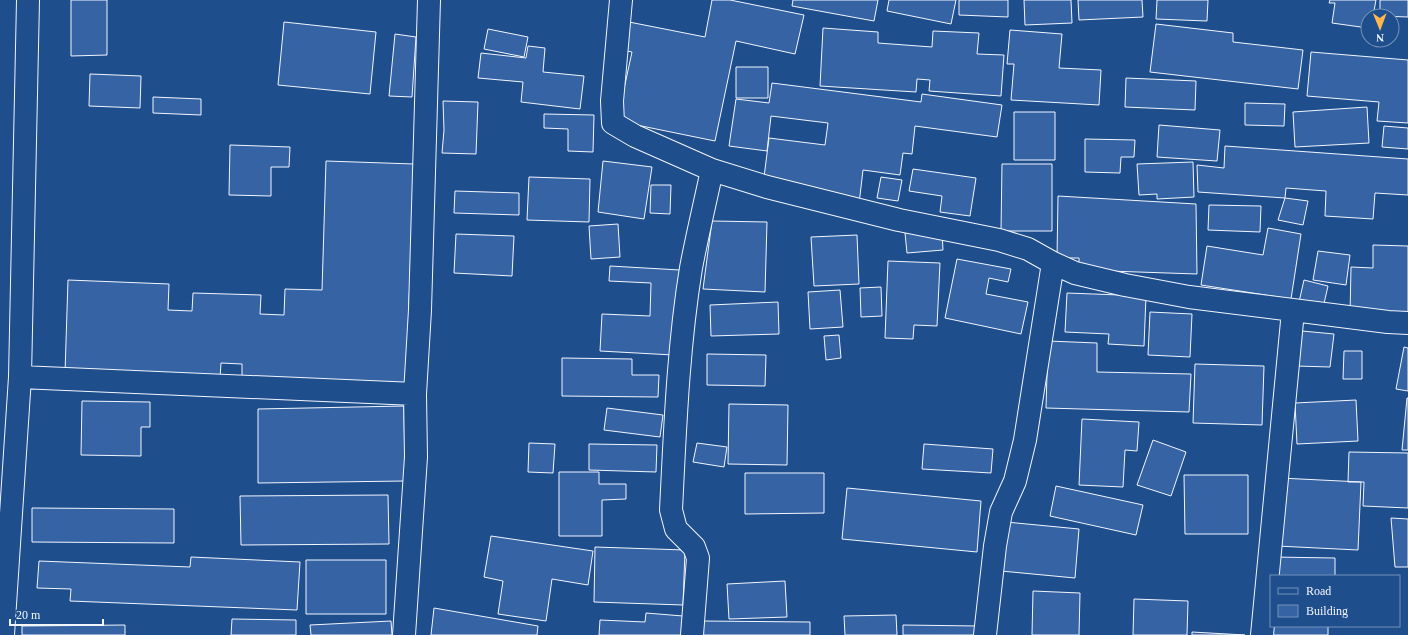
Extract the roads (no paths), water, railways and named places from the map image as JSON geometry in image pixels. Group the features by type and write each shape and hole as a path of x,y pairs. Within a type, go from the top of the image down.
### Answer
{"street":[{"path":"3,635 20,377 28,0"},
{"path":"404,635 416,457 415,394 420,310 429,0"},
{"path":"621,0 612,101 613,123 635,136 712,170 767,187 846,207 905,221 999,240 1028,249 1075,273 1125,285 1189,297 1293,311 1408,323"},
{"path":"692,635 698,558 694,548 676,529 671,510 682,342 691,269 712,170"},
{"path":"985,635 995,546 1001,512 1015,481 1025,440 1054,263"},
{"path":"1262,635 1293,311"},
{"path":"20,377 415,394"}]}
